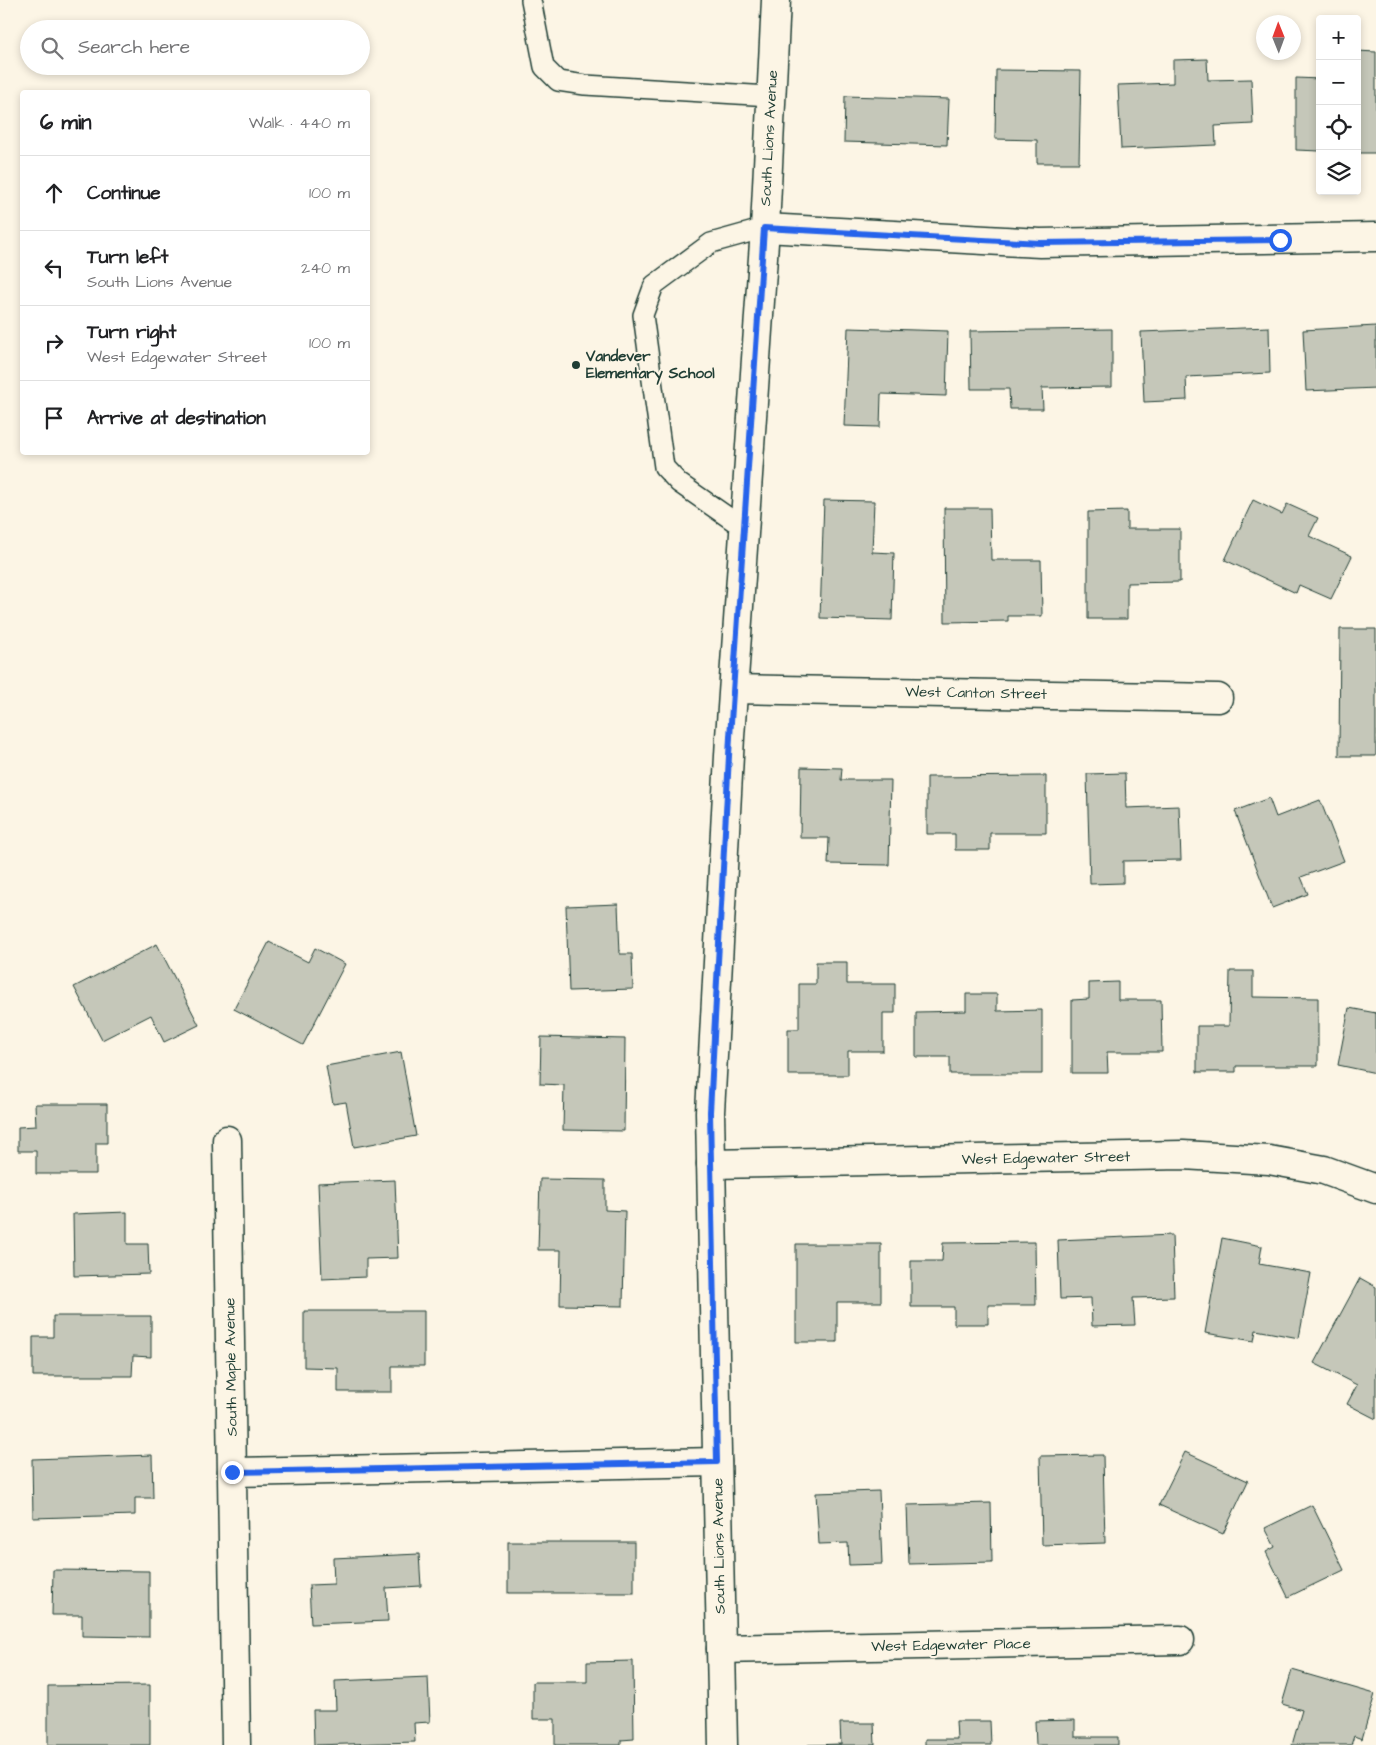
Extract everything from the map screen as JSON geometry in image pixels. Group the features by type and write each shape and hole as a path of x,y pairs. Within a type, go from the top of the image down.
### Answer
{"street":[{"name":"South Lions Avenue","path":"723,1745 710,1112 734,689 764,228 776,0"},
{"path":"764,228 1040,243 1376,238"},
{"name":"West Canton Street","path":"734,689 1218,698"},
{"name":"South Maple Avenue","path":"227,1140 236,1745"},
{"name":"West Edgewater Street","path":"710,1164 1182,1155 1278,1162 1324,1170 1376,1190"},
{"path":"232,1472 717,1462"},
{"name":"West Edgewater Place","path":"721,1649 1180,1640"}],"lane":[{"path":"531,0 544,67 558,81 585,85 771,96"},
{"path":"745,529 679,483 664,467 643,315 654,285 711,243 764,228"}],"building":[{"path":"1361,51 1376,52 1376,153 1361,153"},
{"path":"1207,59 1208,80 1251,79 1253,124 1215,126 1216,145 1121,149 1118,85 1173,83 1173,60"},
{"path":"996,70 1081,71 1079,163 1037,163 1037,140 995,139"},
{"path":"1296,78 1316,79 1316,151 1296,150"},
{"path":"845,96 949,99 947,145 844,142"},
{"path":"1376,326 1376,388 1306,391 1303,330"},
{"path":"1269,327 1270,373 1186,377 1187,400 1144,402 1141,332"},
{"path":"848,328 948,331 946,396 881,394 880,427 844,426"},
{"path":"1112,329 1112,387 1042,388 1043,409 1010,409 1009,389 971,389 970,331"},
{"path":"824,500 874,501 872,552 894,553 892,620 820,618"},
{"path":"1253,500 1282,514 1287,504 1318,518 1309,536 1352,556 1331,599 1299,585 1296,593 1225,560"},
{"path":"944,508 990,508 991,560 1041,560 1042,616 1008,616 1008,621 945,622"},
{"path":"1127,511 1127,529 1180,529 1180,582 1127,583 1127,619 1088,619 1088,512"},
{"path":"1340,629 1376,629 1376,756 1339,756"},
{"path":"801,767 842,768 841,780 891,780 889,865 828,864 829,838 800,838"},
{"path":"1125,773 1126,808 1179,806 1181,860 1123,861 1123,883 1090,884 1087,774"},
{"path":"1046,776 1046,833 990,833 990,850 955,850 955,834 927,834 927,777"},
{"path":"1269,798 1276,817 1320,800 1344,861 1301,877 1308,894 1272,908 1235,811"},
{"path":"618,904 620,954 632,954 633,989 569,991 566,906"},
{"path":"269,942 308,962 315,948 345,964 303,1045 234,1009"},
{"path":"157,944 199,1025 164,1042 151,1015 102,1040 74,987"},
{"path":"816,962 847,962 847,984 895,984 895,1013 883,1013 883,1051 848,1051 848,1075 788,1075 788,1029 799,1029 799,984 816,984"},
{"path":"1230,971 1253,971 1253,997 1318,998 1318,1066 1236,1066 1236,1072 1197,1072 1197,1026 1229,1026"},
{"path":"1118,982 1118,1000 1161,1000 1162,1052 1107,1052 1108,1073 1072,1073 1072,1000 1089,999 1089,983"},
{"path":"966,994 997,994 997,1011 1042,1010 1042,1074 950,1074 950,1057 916,1057 916,1012 966,1011"},
{"path":"1349,1008 1376,1013 1376,1073 1338,1065"},
{"path":"541,1037 625,1039 624,1131 563,1130 564,1085 540,1084"},
{"path":"401,1052 416,1136 354,1147 346,1102 333,1104 326,1066"},
{"path":"35,1104 107,1104 107,1143 96,1143 96,1174 36,1174 36,1151 18,1151 18,1127 36,1126"},
{"path":"540,1179 605,1180 605,1210 625,1211 623,1306 560,1305 561,1250 538,1250"},
{"path":"395,1180 398,1258 366,1259 366,1277 322,1279 318,1183"},
{"path":"127,1212 127,1244 148,1244 149,1274 74,1276 73,1214"},
{"path":"1172,1235 1174,1297 1133,1298 1135,1325 1092,1326 1091,1298 1060,1299 1058,1240"},
{"path":"1222,1238 1262,1246 1259,1264 1311,1273 1299,1338 1256,1330 1254,1341 1205,1333"},
{"path":"1035,1242 1036,1305 988,1305 988,1324 954,1324 954,1307 911,1307 911,1261 942,1261 943,1243"},
{"path":"796,1244 881,1244 881,1302 837,1302 837,1342 796,1342"},
{"path":"1360,1278 1376,1287 1376,1419 1347,1404 1357,1385 1314,1363"},
{"path":"304,1311 424,1311 424,1366 392,1366 392,1392 338,1392 338,1368 304,1367"},
{"path":"53,1316 151,1316 151,1357 133,1356 132,1376 33,1376 33,1337 53,1337"},
{"path":"1185,1452 1248,1481 1223,1534 1159,1505"},
{"path":"152,1455 153,1498 135,1498 135,1515 33,1518 32,1459"},
{"path":"1103,1455 1105,1543 1042,1545 1040,1456"},
{"path":"879,1491 882,1564 849,1565 848,1543 819,1544 816,1493"},
{"path":"991,1503 992,1562 909,1564 907,1505"},
{"path":"1312,1505 1344,1570 1288,1597 1266,1552 1275,1547 1265,1528"},
{"path":"508,1542 634,1542 634,1593 508,1593"},
{"path":"419,1554 421,1586 386,1588 388,1621 311,1624 309,1585 334,1584 333,1558"},
{"path":"53,1570 149,1571 149,1637 82,1636 82,1615 52,1615"},
{"path":"633,1661 634,1739 621,1740 621,1745 555,1745 555,1719 533,1719 533,1682 587,1682 587,1662"},
{"path":"1292,1670 1375,1694 1362,1739 1354,1736 1351,1745 1292,1745 1302,1710 1282,1704"},
{"path":"428,1677 430,1722 414,1723 415,1742 314,1745 313,1710 336,1710 335,1681"},
{"path":"150,1685 150,1745 48,1745 48,1686"},
{"path":"1075,1720 1075,1737 1118,1737 1118,1745 1036,1745 1035,1721"},
{"path":"956,1721 990,1721 991,1745 925,1745 925,1739 957,1739"},
{"path":"840,1723 874,1723 875,1745 808,1745 841,1744"}],"place":[{"name":"Vandever Elementary School","path":"576,365"}],"route":[{"path":"232,1472 717,1462 710,1112 730,737 764,228 1040,243 1280,240"}]}
